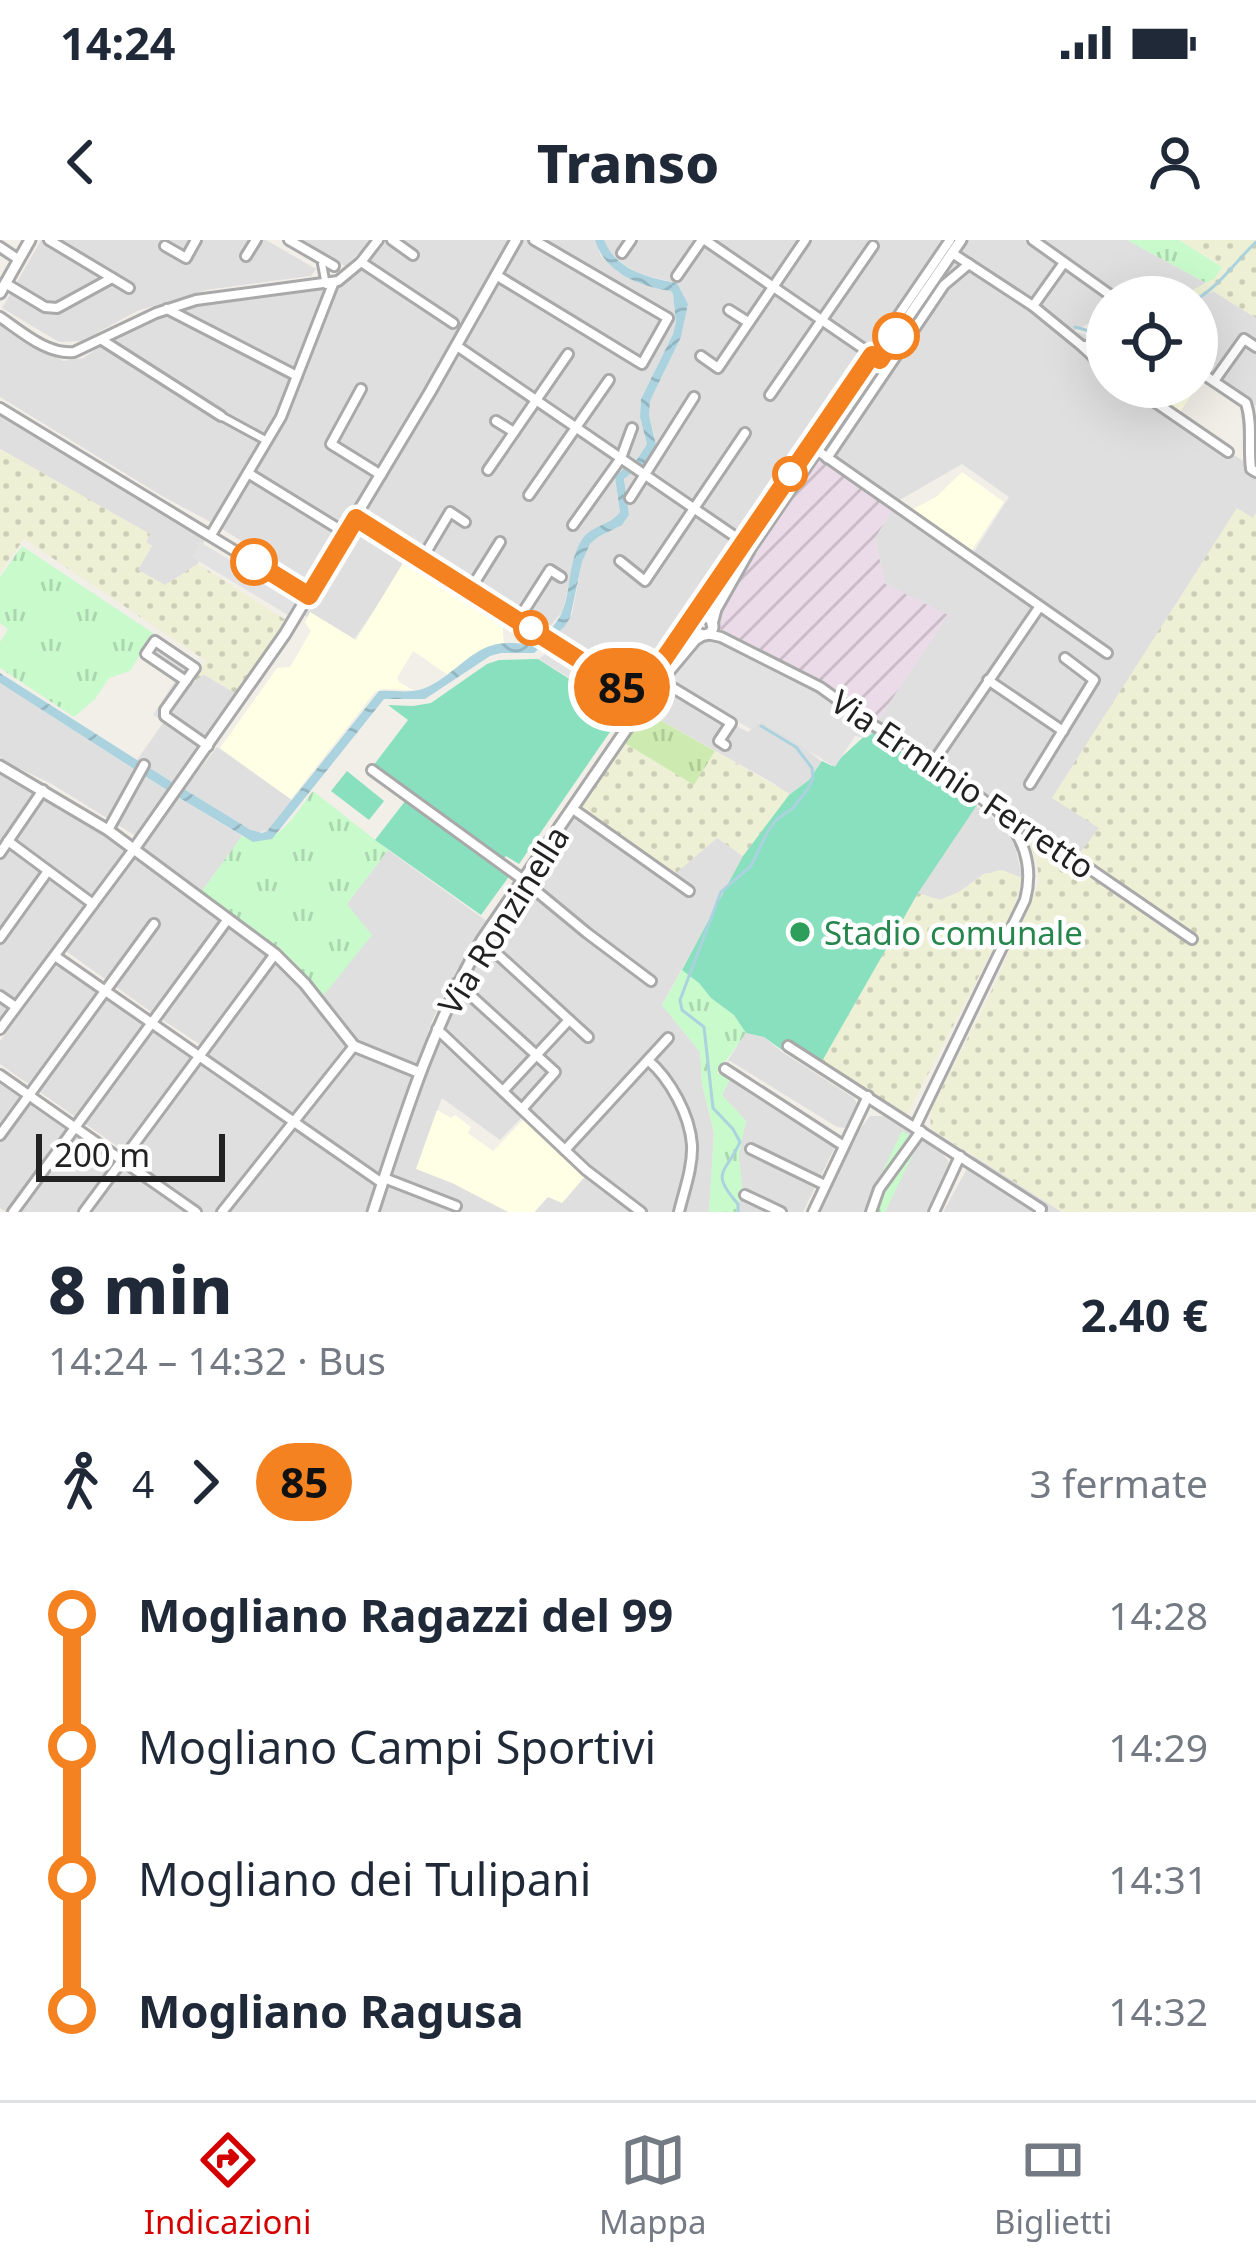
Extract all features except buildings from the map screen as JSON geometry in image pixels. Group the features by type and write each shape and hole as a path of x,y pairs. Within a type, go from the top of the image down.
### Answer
{"street":[{"path":"30,240 3,288 56,308 112,278"},
{"path":"49,240 128,288"},
{"path":"165,246 186,258 196,240"},
{"path":"246,256 256,240"},
{"path":"0,317 46,347 63,354 74,352 196,300 330,283 361,262 378,240"},
{"path":"392,240 413,255"},
{"path":"0,1029 262,670 356,518 516,240"},
{"path":"496,275 642,364 668,318 534,240"},
{"path":"622,253 631,240"},
{"path":"677,275 704,240 876,357"},
{"path":"701,356 718,368 805,240"},
{"name":"Via Ronzinella","path":"642,699 705,628 747,544 822,455 876,357 950,240"},
{"name":"Via Ronzinella","path":"373,1212 418,1072 482,940 747,544 961,240"},
{"path":"1033,240 1086,279"},
{"path":"292,241 329,263"},
{"path":"770,395 873,246"},
{"path":"0,248 18,259"},
{"path":"952,253 1034,305 1086,350"},
{"path":"361,262 453,323"},
{"path":"211,535 281,417 330,283 322,264 329,263"},
{"path":"969,264 944,285 822,455 1107,652"},
{"path":"1034,305 1064,264"},
{"path":"167,309 297,376"},
{"path":"729,310 748,322"},
{"path":"1218,375 1244,339 1256,347"},
{"path":"102,340 267,441"},
{"path":"457,346 747,544"},
{"path":"488,470 568,354"},
{"path":"529,495 609,380"},
{"path":"1218,384 1244,400 1253,415 1248,446 1251,469 1256,472"},
{"path":"361,389 332,444 381,475"},
{"path":"630,498 694,397"},
{"path":"0,408 309,596"},
{"path":"1164,408 1228,452"},
{"path":"496,421 514,432"},
{"path":"573,525 621,458 632,428"},
{"path":"620,561 645,581 745,433"},
{"path":"248,473 346,534"},
{"path":"422,560 450,512 465,522"},
{"path":"356,518 642,699"},
{"path":"470,590 500,542"},
{"path":"518,620 550,570 561,577"},
{"path":"934,761 1038,609"},
{"name":"Via Erminio Ferretto","path":"705,628 820,687 1192,939"},
{"path":"186,681 146,654 155,641 195,668 165,716 208,746"},
{"path":"1030,784 1094,680 1065,658"},
{"path":"660,680 731,723 718,741 725,745"},
{"path":"988,680 1063,731"},
{"path":"0,766 108,830 275,954 354,1046 418,1072"},
{"path":"108,830 142,768"},
{"path":"372,770 523,879 651,981"},
{"path":"0,853 43,790"},
{"path":"871,1212 879,1189 918,1129 1029,887 1027,857 1013,828 991,806"},
{"path":"573,808 688,891"},
{"path":"8,842 93,904"},
{"path":"0,938 48,871"},
{"path":"13,1212 228,919"},
{"path":"0,1135 154,924"},
{"path":"482,940 588,1037"},
{"path":"84,1212 275,954"},
{"path":"55,956 383,1181 456,1206"},
{"path":"458,983 555,1072 522,1109"},
{"path":"0,996 16,1007"},
{"path":"503,1091 569,1020"},
{"path":"436,1028 586,1170 641,1212"},
{"path":"565,1150 668,1038"},
{"path":"222,1212 354,1046"},
{"path":"788,1046 1040,1212"},
{"path":"648,1060 670,1085 692,1145 679,1212"},
{"path":"725,1069 844,1146"},
{"path":"0,1075 196,1212"},
{"path":"813,1212 868,1096"},
{"path":"751,1149 826,1185"},
{"path":"934,1212 960,1156"},
{"path":"745,1195 782,1212"}],"shaded area":[{"path":"41,240 266,240 316,269 311,276 206,290 137,311 82,341 59,342 2,308"},
{"path":"295,240 373,240 345,266"},
{"path":"384,240 513,240 311,585 0,397 0,323 63,361 83,358 135,325 201,303 343,284"},
{"path":"524,240 595,240 601,256 618,272 673,294 676,322 641,399 647,444 636,461 463,342"},
{"path":"604,240 954,240 751,540 643,466 653,452 655,438 650,401 681,337 688,304 677,283 642,275 623,264 608,251"},
{"path":"968,240 1127,240 1193,276 1086,276 1086,325 1074,331 1086,335 1086,408 1164,408 1246,463 1256,442 1256,513 1253,518 1235,512 1053,798 1100,828 1075,859 876,723 947,616 885,584 875,538 892,510 968,561 1009,497 962,464 898,501 825,451"},
{"path":"1179,240 1256,240 1256,318 1218,294 1216,262"},
{"path":"1218,294 1256,318 1256,406 1218,381"},
{"path":"459,350 626,466 615,477 620,512 583,539 563,611 541,637 413,555 350,645 304,615"},
{"path":"0,408 207,531 198,564 165,585 137,570 152,546 146,542 149,534 0,449"},
{"path":"0,449 150,534 146,542 152,546 138,570 165,585 198,564 289,622 240,696 204,674 189,686 206,661 24,539 0,573"},
{"path":"825,451 898,501 875,538 885,584 948,615 876,723 802,671 716,627 712,618"},
{"path":"634,471 746,548 641,694 552,639 572,614 590,544 622,525 629,515 624,479"},
{"path":"962,472 1004,502 972,550 911,510 936,497"},
{"path":"1237,508 1253,518 1256,513 1256,1212 1062,1212 931,1129 930,1111 987,1001 1039,883 1037,862 1017,823 1076,858 1099,828 1052,798"},
{"path":"200,542 297,600 288,615 192,557"},
{"path":"406,558 502,621 504,645 448,675 413,651 397,678 413,690 375,692 291,799 220,748 277,668 290,667 311,631 305,622 310,612 356,640"},
{"path":"153,633 202,667 166,722 153,715 175,681 141,655"},
{"path":"712,638 816,690 876,731 866,738 855,736 835,767 760,721 753,730 667,683 703,639"},
{"path":"552,648 630,697 621,710 539,659"},
{"path":"203,674 240,696 175,784 137,760 189,686"},
{"path":"0,683 170,792 136,836 0,757"},
{"path":"660,687 748,732 761,721 781,728 822,762 789,795 644,711"},
{"path":"623,742 693,784 715,751 790,794 743,856 717,838 676,873 579,809"},
{"path":"217,747 293,801 268,830 256,833 184,789"},
{"path":"0,771 40,791 0,849"},
{"path":"45,794 132,849 0,1028 0,855"},
{"path":"178,797 242,836 200,894 139,848"},
{"path":"975,805 1009,836 1022,878 1002,870 984,874 940,900 918,893"},
{"path":"579,809 717,837 744,857 662,1005 700,1052 714,1133 709,1212 535,1212 551,1193 566,1199 591,1168 528,1111 500,1140 442,1098 418,1165 518,1212 379,1212 423,1071 454,1001"},
{"path":"138,850 271,952 201,1045 66,951"},
{"path":"388,850 488,922 444,995 417,1068 354,1041 292,1119 205,1056 276,957 320,1010 347,904"},
{"path":"1002,870 1022,878 1014,908 908,1113 903,1115 821,1063 918,893 940,900 984,874"},
{"path":"61,959 196,1053 124,1151 0,1064 0,1041"},
{"path":"745,1033 764,1037 854,1098 857,1104 845,1128 727,1062"},
{"path":"355,1050 415,1075 378,1176 299,1121"},
{"path":"203,1058 289,1122 218,1212 202,1212 126,1159"},
{"path":"0,1076 119,1159 80,1212 6,1212 0,1208"},
{"path":"730,1079 836,1145 803,1212 737,1212 742,1188 738,1155 746,1121 722,1095"},
{"path":"437,1110 451,1118 455,1115 471,1127 468,1133 493,1151 525,1118 588,1173 562,1203 548,1197 534,1212 508,1212 416,1169"},
{"path":"870,1116 883,1116 941,1152 949,1162 926,1212 818,1212"},
{"path":"296,1126 377,1181 367,1212 227,1212"},
{"path":"974,1156 1062,1212 943,1212"},
{"path":"123,1162 192,1212 87,1212"}],"green space":[{"path":"1127,240 1179,240 1222,267 1216,276 1193,276"},
{"path":"22,546 153,633 130,671 109,678 95,699 74,717 0,668 0,642 8,629 0,623 0,577"},
{"path":"538,659 623,713 519,864 373,766 408,720 388,705 431,703 487,664"},
{"path":"644,711 715,751 694,785 623,742"},
{"name":"Stadio comunale","path":"871,730 977,805 918,893 821,1063 788,1042 782,1050 764,1037 746,1033 734,1015 682,970 743,856 789,795 809,780 822,761 832,766"},
{"path":"347,771 384,801 369,820 331,791"},
{"path":"313,791 388,850 347,904 372,935 320,1000 200,894 242,836 264,840 274,836"},
{"path":"406,800 510,875 481,915 375,840"},
{"path":"682,970 734,1015 746,1033 717,1073 730,1079 722,1095 746,1121 739,1155 742,1188 737,1212 709,1212 714,1133 700,1052 662,1005"},
{"path":"902,1131 919,1142 885,1212 863,1212"}],"water":[{"path":"595,240 604,240 616,259 634,271 677,283 688,304 681,337 650,401 656,445 643,466 636,461 647,444 641,399 673,334 673,294 615,269"},
{"path":"626,466 634,471 624,479 629,515 622,525 590,544 570,618 534,653 490,656 425,699 384,699 272,839 253,842 178,797 184,789 251,830 267,831 379,691 420,690 487,647 541,638 563,610 583,538 620,512 615,477"},
{"path":"0,673 175,784 170,792 0,683"}],"waterway":[{"path":"1218,282 1256,242"},
{"path":"1075,327 1086,330"},
{"path":"738,1212 722,1178 740,1142 713,1108 704,1027 682,1010 680,1000 721,892 751,866 776,820 793,808 813,779 812,768 796,747 761,726"}],"bus line":[{"name":"85","path":"254,562 309,596 356,518 638,697 872,355 880,360 896,336"}],"place":[{"name":"Stadio comunale","path":"800,932"}]}
